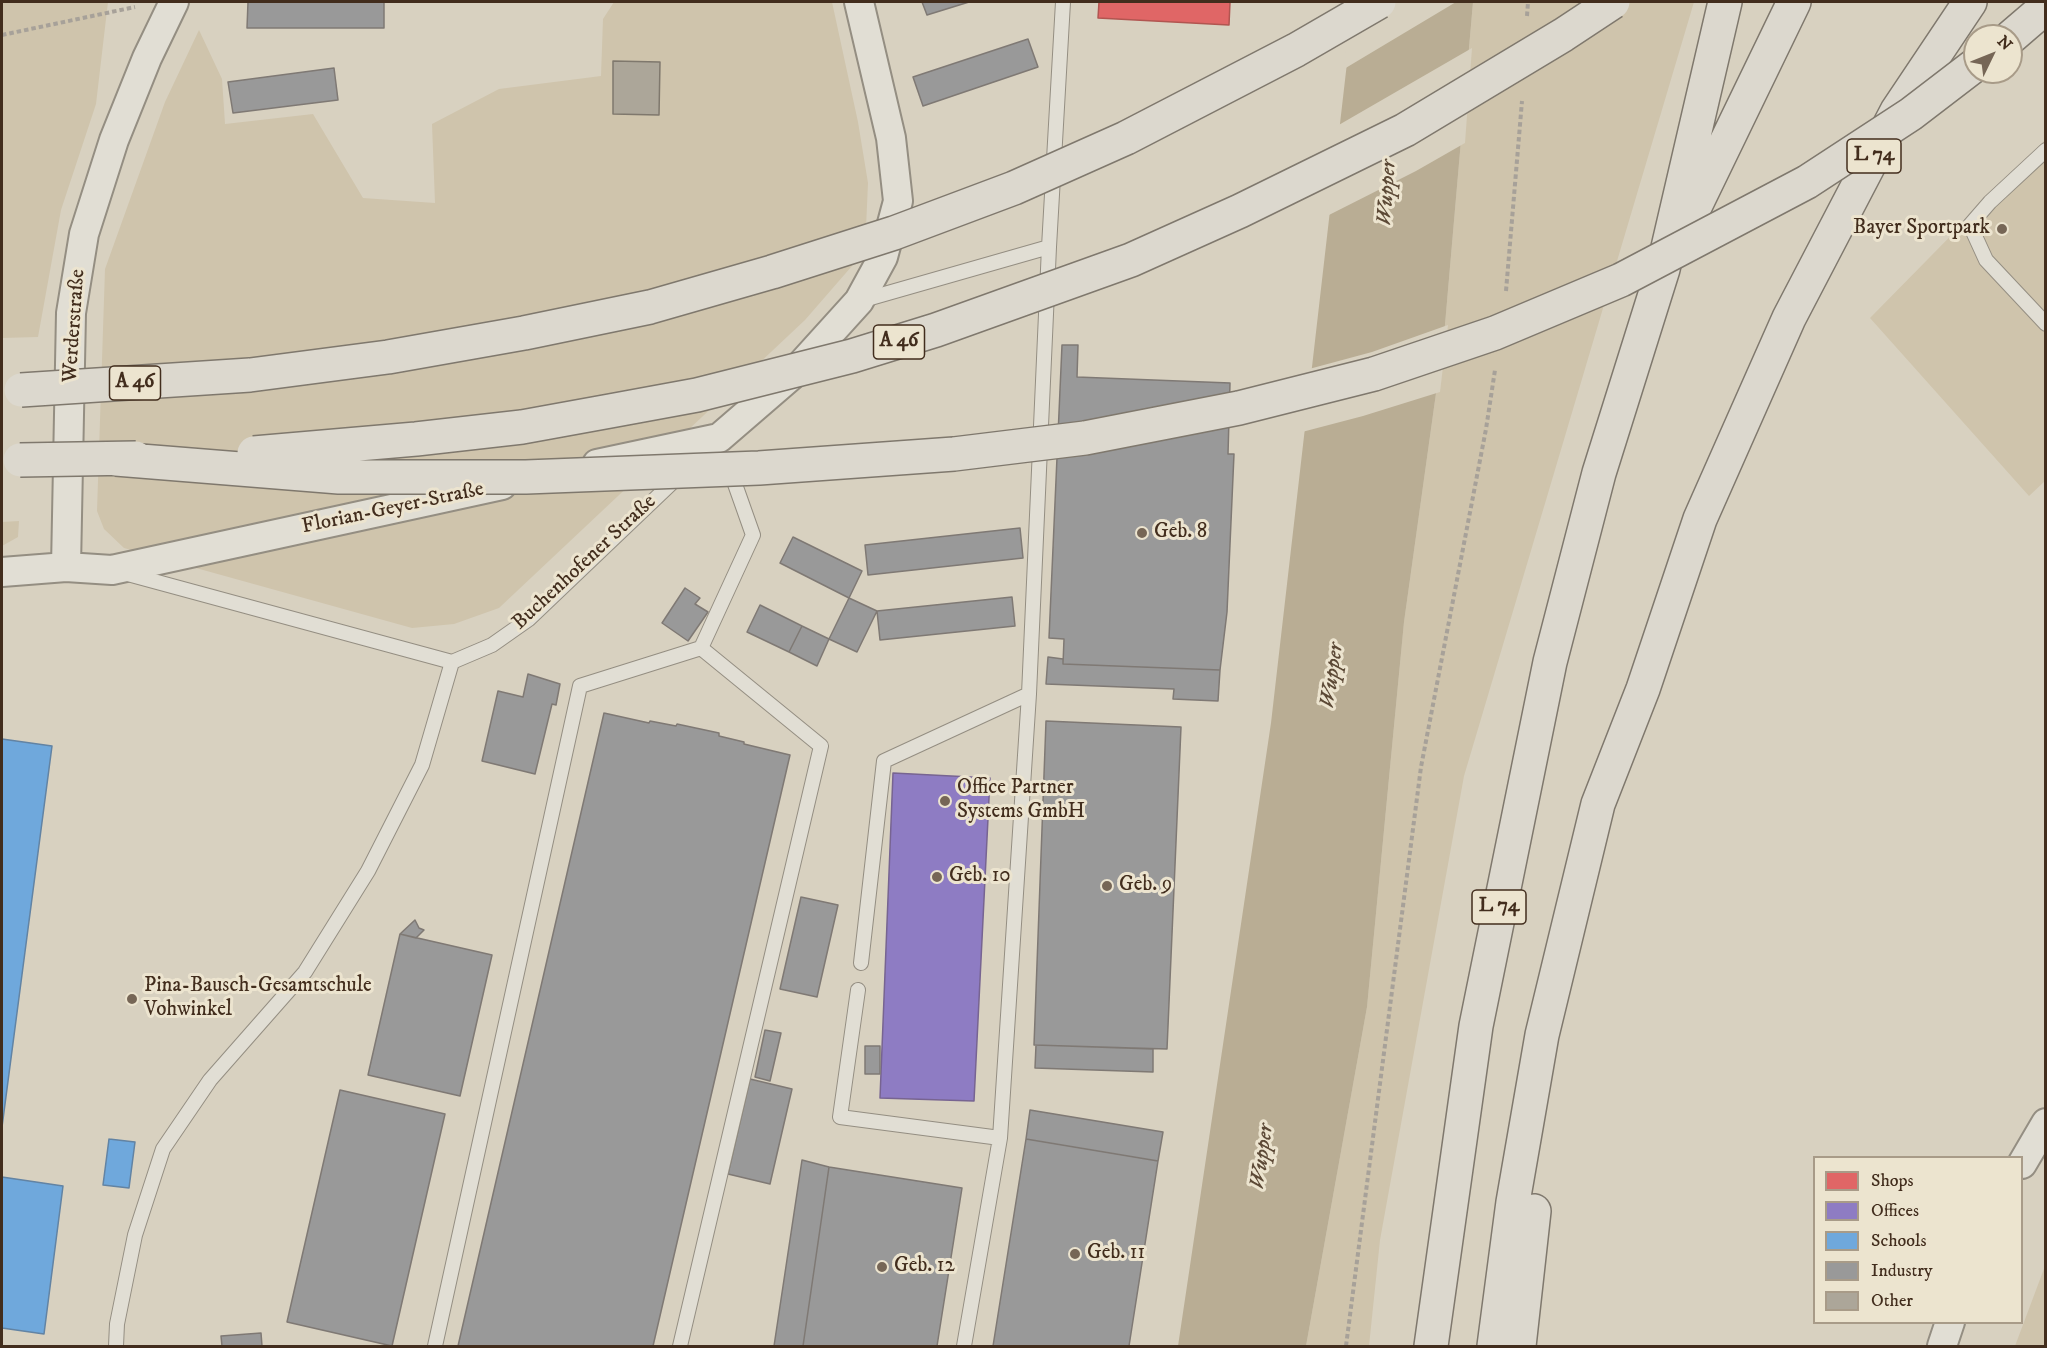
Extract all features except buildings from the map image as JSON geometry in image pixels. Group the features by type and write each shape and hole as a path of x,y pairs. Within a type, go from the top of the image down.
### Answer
{"highway":[{"name":"A 46","path":"11,391 250,375 388,357 524,333 638,309 772,272 894,233 1014,188 1079,159 1296,50 1379,2"},
{"name":"A 46","path":"11,460 116,459 311,450 522,427 698,394 852,356 936,330 1131,260 1240,211 1406,130 1613,2"},
{"name":"L 74","path":"1431,1347 1476,1026 1547,674 1599,473 1663,269 1725,2"},
{"name":"L 74","path":"1663,269 1727,144 1794,2"},
{"name":"L 74","path":"1494,1347 1513,1202 1542,1035 1598,804 1643,689 1700,519 1789,318 1897,111 1970,2"},
{"path":"2023,27 2046,8"},
{"path":"116,459 339,477 526,477 759,468 966,453 1085,438 1239,408 1374,374 1495,333 1621,280 1808,182 1911,114 1963,74"},
{"name":"L 74","path":"1519,1347 1535,1204 1563,1049 1643,689"}],"street":[{"name":"Werderstraße","path":"66,567 71,313 84,234 114,140 147,58 174,2"},
{"name":"Buchenhofener Straße","path":"723,448 859,301 883,257 898,201 891,138 859,2"},
{"name":"Florian-Geyer-Straße","path":"66,567 112,570 723,448"},
{"path":"2,572 66,567"},
{"path":"2023,1162 2046,1123"},
{"path":"1942,1347 1950,1324"}],"lane":[{"path":"964,1347 999,1138 1029,694 1048,247 1063,2"},
{"path":"2046,150 1990,202 1970,225 1986,260 2046,324"},
{"path":"859,301 1048,247"},
{"path":"435,1347 580,686 701,648 753,535 723,448"},
{"name":"Buchenhofener Straße","path":"452,662 492,645 529,619 723,448"},
{"path":"112,570 452,662 422,765 368,871 304,972 210,1080 163,1149 135,1235 117,1324 116,1347"},
{"path":"680,1347 821,746 701,648"},
{"path":"861,963 884,761 1029,694"},
{"path":"858,990 840,1117 999,1138"}],"path":[{"path":"1527,25 1528,2"},
{"path":"2,35 139,6"},
{"path":"1506,292 1523,95"},
{"path":"1346,1347 1421,767 1486,429 1496,361"}],"shaded area":[{"path":"2,2 108,2 96,104 61,210 38,337 2,338"},
{"path":"614,2 832,2 858,122 868,183 865,251 805,320 499,608 454,624 412,628 124,548 104,529 97,511 105,269 165,102 199,30 222,79 225,124 313,114 363,198 435,203 432,124 499,89 601,76 603,19"},
{"path":"1473,2 1694,2 1464,776 1380,1240 1369,1346 1306,1346 1367,1007 1404,622 1444,336"},
{"name":"Bayer Sportpark","path":"2045,140 2045,481 2029,496 1870,318"},
{"path":"19,521 18,537 2,546 2,522"},
{"path":"2045,1266 2045,1346 2015,1346"}],"water":[{"name":"Wupper","path":"1354,2 1473,2 1444,336 1404,622 1367,1007 1306,1346 1178,1346 1271,723"}],"pier":[{"path":"1351,2 1456,2 1344,69"},
{"path":"1472,48 1465,143 1416,171 1327,216 1337,126"},
{"path":"1448,325 1440,392 1302,432 1309,369 1372,352"}],"place":[{"name":"Bayer Sportpark","path":"2002,229"},
{"name":"Geb. 8","path":"1142,533"},
{"name":"Office Partner Systems GmbH","path":"945,801"},
{"name":"Geb. 10","path":"937,877"},
{"name":"Geb. 9","path":"1107,886"},
{"name":"Pina-Bausch-Gesamtschule Vohwinkel","path":"132,999"},
{"name":"Geb. 11","path":"1075,1254"},
{"name":"Geb. 12","path":"882,1267"}]}
